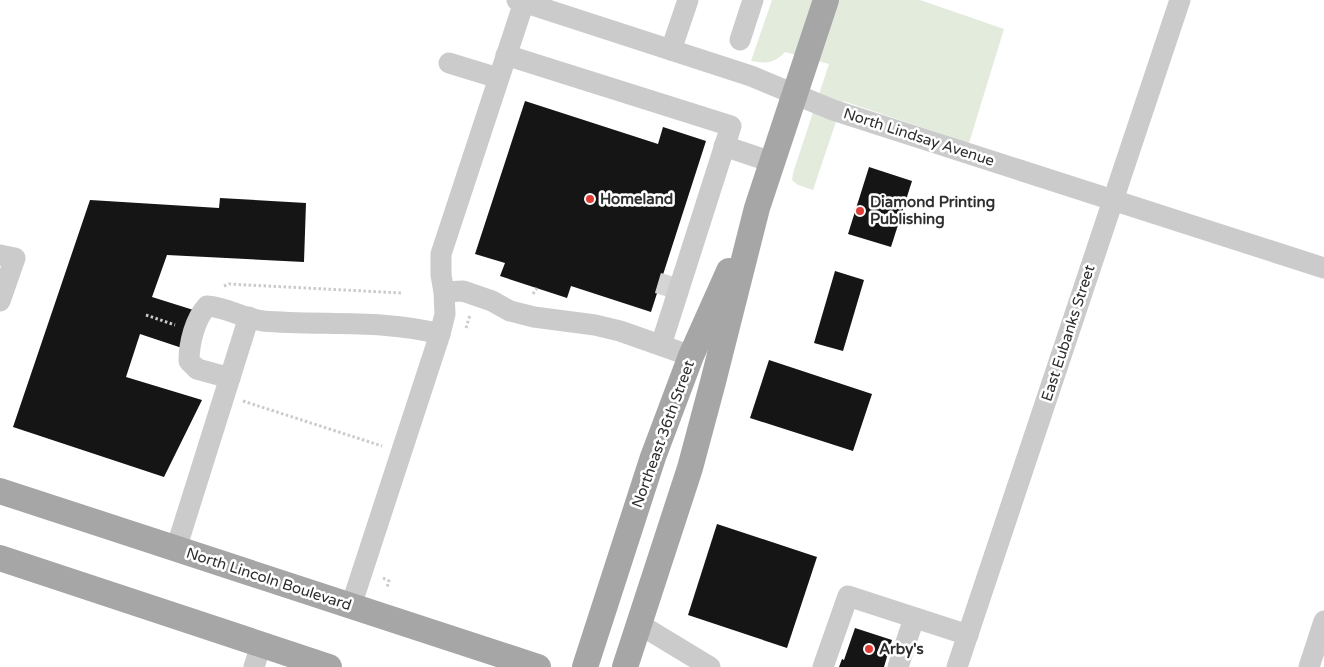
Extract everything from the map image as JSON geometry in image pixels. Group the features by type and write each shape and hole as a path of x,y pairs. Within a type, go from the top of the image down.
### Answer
{"main road":[{"name":"Northeast 36th Street","path":"585,667 653,456 691,356 756,208 826,0"},
{"name":"Northeast 36th Street","path":"625,667 690,468 756,208"},
{"name":"North Lincoln Boulevard","path":"0,491 538,667"},
{"path":"0,558 258,656 329,667"}],"street":[{"path":"671,50 688,0"},
{"path":"740,40 753,0"},
{"name":"East Eubanks Street","path":"957,667 1180,0"},
{"path":"351,606 440,334 445,314 441,254 506,56 520,1"},
{"name":"North Lindsay Avenue","path":"520,1 751,76 833,110 1324,268"},
{"path":"506,56 731,126 661,345"},
{"path":"449,63 498,78"},
{"path":"724,146 772,162"},
{"path":"673,269 693,245"},
{"path":"0,255 14,258 0,301"},
{"path":"444,292 463,291 534,318 595,325 691,356"},
{"path":"665,296 668,325"},
{"path":"228,386 197,369 189,361 189,350 201,313 208,306 219,307 261,320 424,329 440,334"},
{"path":"176,549 249,317"},
{"path":"823,667 848,596 968,635"},
{"path":"898,667 914,618"},
{"path":"1309,667 1324,621"},
{"path":"639,624 710,667"}],"path":[{"path":"218,289 229,284 402,293"},
{"path":"526,292 534,295 537,288"},
{"path":"465,331 477,296"},
{"path":"146,315 179,326"},
{"path":"228,386 401,452"},
{"path":"386,571 383,579 389,580 387,588"}],"green space":[{"path":"772,0 920,0 1004,29 969,143 843,101 813,190 798,185 792,180 793,173 829,64 785,52 770,62 751,61"}],"building":[{"name":"Homeland","path":"525,101 658,144 663,127 706,141 651,312 571,286 567,298 500,276 505,263 475,254"},
{"path":"869,167 912,181 891,247 848,234"},
{"path":"220,198 306,203 304,262 167,255 152,297 203,313 191,351 140,334 126,377 202,400 164,477 13,427 90,200 219,208"},
{"path":"835,271 864,280 843,351 814,343"},
{"path":"769,360 872,394 853,451 750,418"},
{"path":"717,524 817,557 787,648 688,615"},
{"name":"Arby's","path":"855,628 892,640 884,667 839,667 842,659 844,660"}],"tunnel":[{"path":"665,296 673,269"}],"place":[{"name":"Homeland","path":"590,199"},
{"name":"Diamond Printing Publishing","path":"860,211"},
{"name":"Arby's","path":"869,649"}]}
